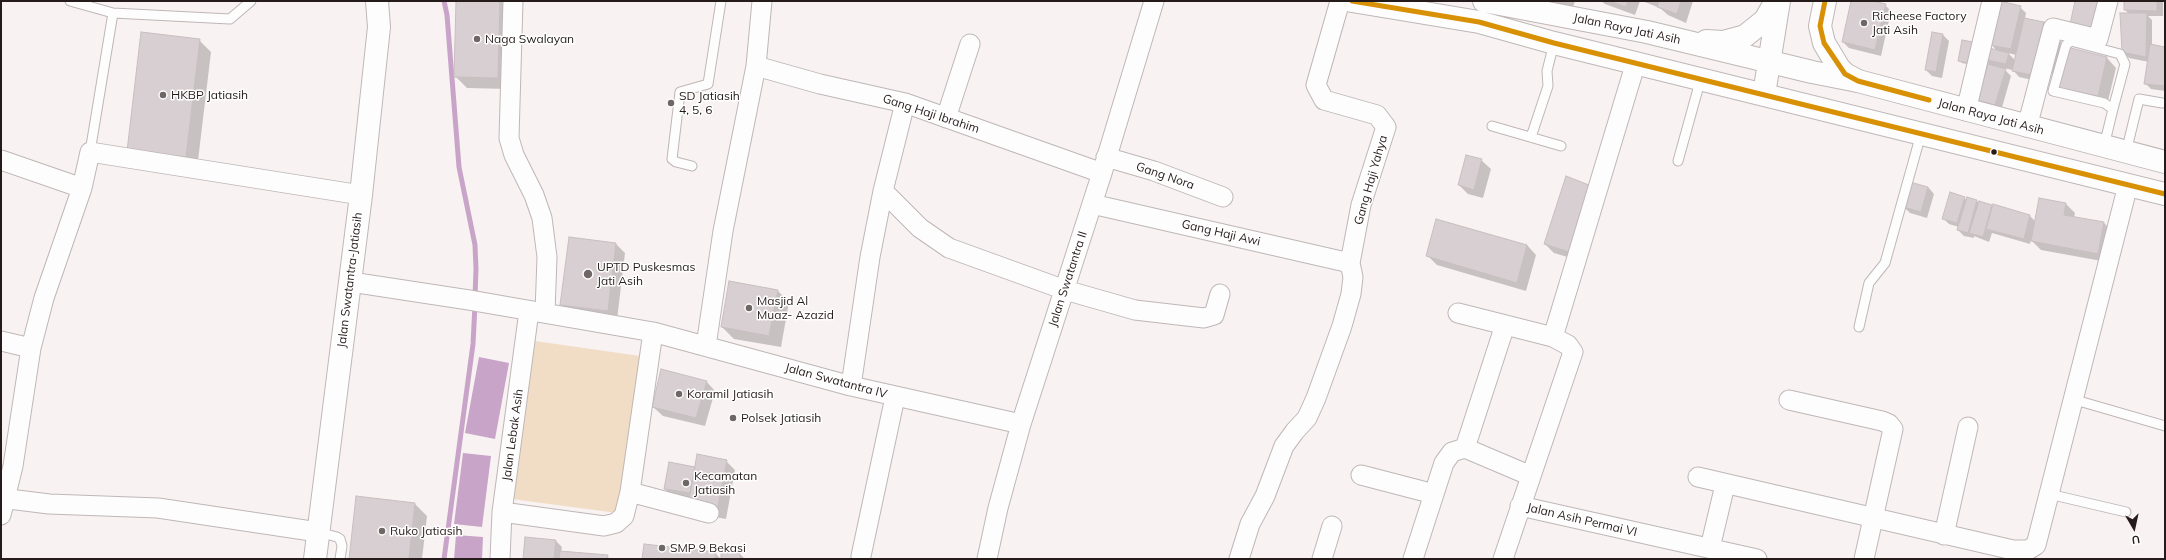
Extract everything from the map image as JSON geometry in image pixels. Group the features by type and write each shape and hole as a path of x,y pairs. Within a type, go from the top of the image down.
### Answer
{"main road":[{"name":"Jalan Swatantra-Jatiasih","path":"314,559 329,434 351,282 361,195 379,27 377,1"},
{"path":"1352,1 1479,22 1554,43 1701,78 2165,194"},
{"name":"Jalan Raya Jati Asih","path":"1484,1 1647,32 1819,74 1858,81 1966,111 2165,162"},
{"path":"1681,41 1723,42 1745,36 1765,20 1776,1"},
{"path":"1764,94 1779,1"},
{"path":"1825,1 1820,26 1824,43 1839,68 1845,74 1858,81"},
{"path":"1814,107 1806,103 1802,89 1805,84 1819,74"}],"street":[{"name":"Jalan Lebak Asih","path":"500,559 502,512 547,257 542,218 534,195 514,155 509,138 513,1"},
{"path":"706,346 723,231 756,66 762,1"},
{"name":"Jalan Swatantra II","path":"987,559 998,508 1020,424 1065,290 1154,1"},
{"name":"Gang Haji Yahya","path":"1340,1 1316,85 1324,100 1377,115 1386,127 1361,205 1350,263"},
{"path":"1966,111 1992,1"},
{"path":"2027,127 2053,28 2098,39 2108,1"},
{"path":"946,118 970,44"},
{"path":"1458,313 1553,337 1636,62"},
{"name":"Gang Haji Ibrahim","path":"756,66 820,84 905,103 946,118 1104,165"},
{"path":"851,386 870,257 905,103"},
{"path":"318,532 158,508 3,504 13,466 31,348 44,298 82,188 90,152 361,195"},
{"path":"1,160 82,188"},
{"name":"Gang Nora","path":"1104,165 1154,172 1223,197"},
{"path":"1698,477 1725,485 2013,550 2028,550 2036,545 2039,538 2072,399 2128,185"},
{"path":"884,191 920,228 950,248 1065,290 1135,310 1204,318 1214,315 1220,294"},
{"name":"Gang Haji Awi","path":"1092,204 1350,263"},
{"path":"1239,559 1250,524 1265,496 1284,446 1294,431 1308,418 1316,398 1344,321 1351,294 1353,277 1350,263"},
{"name":"Jalan Swatantra IV","path":"351,282 469,300 653,332 851,386 1020,424"},
{"path":"1464,448 1505,325"},
{"path":"502,512 604,526 616,523 624,516 630,492 653,332"},
{"name":"Jalan Asih Permai VI","path":"1553,337 1568,345 1573,353 1520,506 1757,559"},
{"path":"1,340 31,348"},
{"path":"861,556 895,397"},
{"path":"1789,400 1882,421 1889,424 1892,429 1864,559"},
{"path":"1944,535 1968,427"},
{"path":"1413,559 1444,464 1452,452 1464,448 1531,476"},
{"path":"1361,475 1434,494"},
{"path":"1710,548 1725,485"},
{"path":"630,492 709,513"},
{"path":"1503,559 1520,506"},
{"path":"1322,559 1332,526"}],"lane":[{"path":"70,1 113,13 230,19 251,1"},
{"path":"692,166 676,162 672,159 680,92 708,84 720,1"},
{"path":"90,152 113,13"},
{"path":"2104,146 2114,109 2125,64 2120,54 2071,41 2066,45 2053,90 2104,103 2114,109"},
{"path":"1531,137 1548,86 1547,71 1554,43"},
{"path":"1678,161 1701,78"},
{"path":"2126,152 2139,99 2162,103"},
{"path":"1492,126 1561,146"},
{"path":"1859,327 1869,283 1885,263 1921,134"},
{"path":"2072,399 2165,426"},
{"path":"2049,494 2126,512"},
{"path":"318,532 337,536 340,539 342,546 340,559"}],"shaded area":[{"path":"535,341 640,356 617,513 512,499"},
{"path":"479,357 509,363 495,439 465,433"},
{"path":"463,453 491,456 482,527 454,524"},
{"path":"456,535 483,537 482,559 454,559"}],"building":[{"name":"Naga Swalayan","path":"456,1 500,1 498,78 454,77"},
{"path":"1609,1 1628,1 1626,7"},
{"path":"1659,1 1681,1 1677,14 1657,7"},
{"name":"Richeese Factory Jati Asih","path":"1851,1 1873,1 1886,4 1875,50 1842,42"},
{"path":"2000,1 2021,6 2011,49 1990,45"},
{"path":"2075,1 2099,1 2092,34 2069,29"},
{"path":"2124,1 2157,1 2157,11 2124,10"},
{"path":"2120,13 2147,13 2146,57 2122,52"},
{"path":"2024,18 2044,22 2031,75 2012,71"},
{"name":"HKBP Jatiasih","path":"141,32 200,39 186,157 127,151"},
{"path":"1932,32 1943,34 1936,72 1925,70"},
{"path":"1962,40 1973,42 1969,63 1958,61"},
{"path":"2150,44 2165,47 2165,86 2144,84"},
{"path":"2063,46 2107,57 2098,96 2052,86"},
{"path":"1985,47 2009,53 2006,64 1982,59"},
{"path":"1988,64 2006,69 1995,105 1977,100"},
{"path":"1466,155 1482,159 1474,190 1458,185"},
{"path":"1566,176 1594,187 1572,253 1544,244"},
{"path":"1910,182 1928,187 1921,212 1903,207"},
{"path":"1950,192 1965,197 1957,223 1942,219"},
{"path":"1967,197 1977,200 1968,233 1957,230"},
{"path":"2039,198 2066,203 2064,215 2104,222 2098,254 2031,241"},
{"path":"1979,201 1992,205 1983,237 1969,233"},
{"path":"1993,204 2030,215 2024,239 1986,229"},
{"path":"1436,219 1527,245 1517,283 1426,256"},
{"name":"UPTD Puskesmas Jati Asih","path":"569,237 616,243 608,311 560,305"},
{"name":"Masjid Al Muaz- Azazid","path":"729,281 778,290 769,336 721,327"},
{"name":"Koramil Jatiasih","path":"661,369 707,381 696,418 652,407"},
{"path":"697,454 727,460 717,511 688,505"},
{"path":"669,462 695,467 690,493 664,489"},
{"name":"Ruko Jatiasih","path":"356,496 415,503 409,559 349,559"},
{"path":"525,537 556,540 554,559 523,559"},
{"name":"SMP 9 Bekasi","path":"644,544 716,552 715,559 642,559"},
{"path":"560,551 608,555 607,559 559,559"},
{"name":"SMP 9 Bekasi","path":"721,552 740,553 740,559 721,559"}],"waterway":[{"path":"444,1 447,15 459,167 475,245 475,297"},
{"path":"444,559 473,344 475,305"}],"transit line":[{"path":"1352,1 1479,22 1554,43 2165,194"},
{"path":"1825,1 1820,26 1824,43 1845,74 1858,81 1929,100"}],"place":[{"name":"Richeese Factory Jati Asih","path":"1864,23"},
{"name":"Naga Swalayan","path":"477,39"},
{"name":"HKBP Jatiasih","path":"163,95"},
{"name":"SD Jatiasih 4, 5, 6","path":"671,103"},
{"name":"UPTD Puskesmas Jati Asih","path":"588,274"},
{"name":"Masjid Al Muaz- Azazid","path":"749,308"},
{"name":"Koramil Jatiasih","path":"679,394"},
{"name":"Polsek Jatiasih","path":"733,418"},
{"name":"Kecamatan Jatiasih","path":"686,483"},
{"name":"Ruko Jatiasih","path":"382,531"},
{"name":"SMP 9 Bekasi","path":"662,548"}]}
